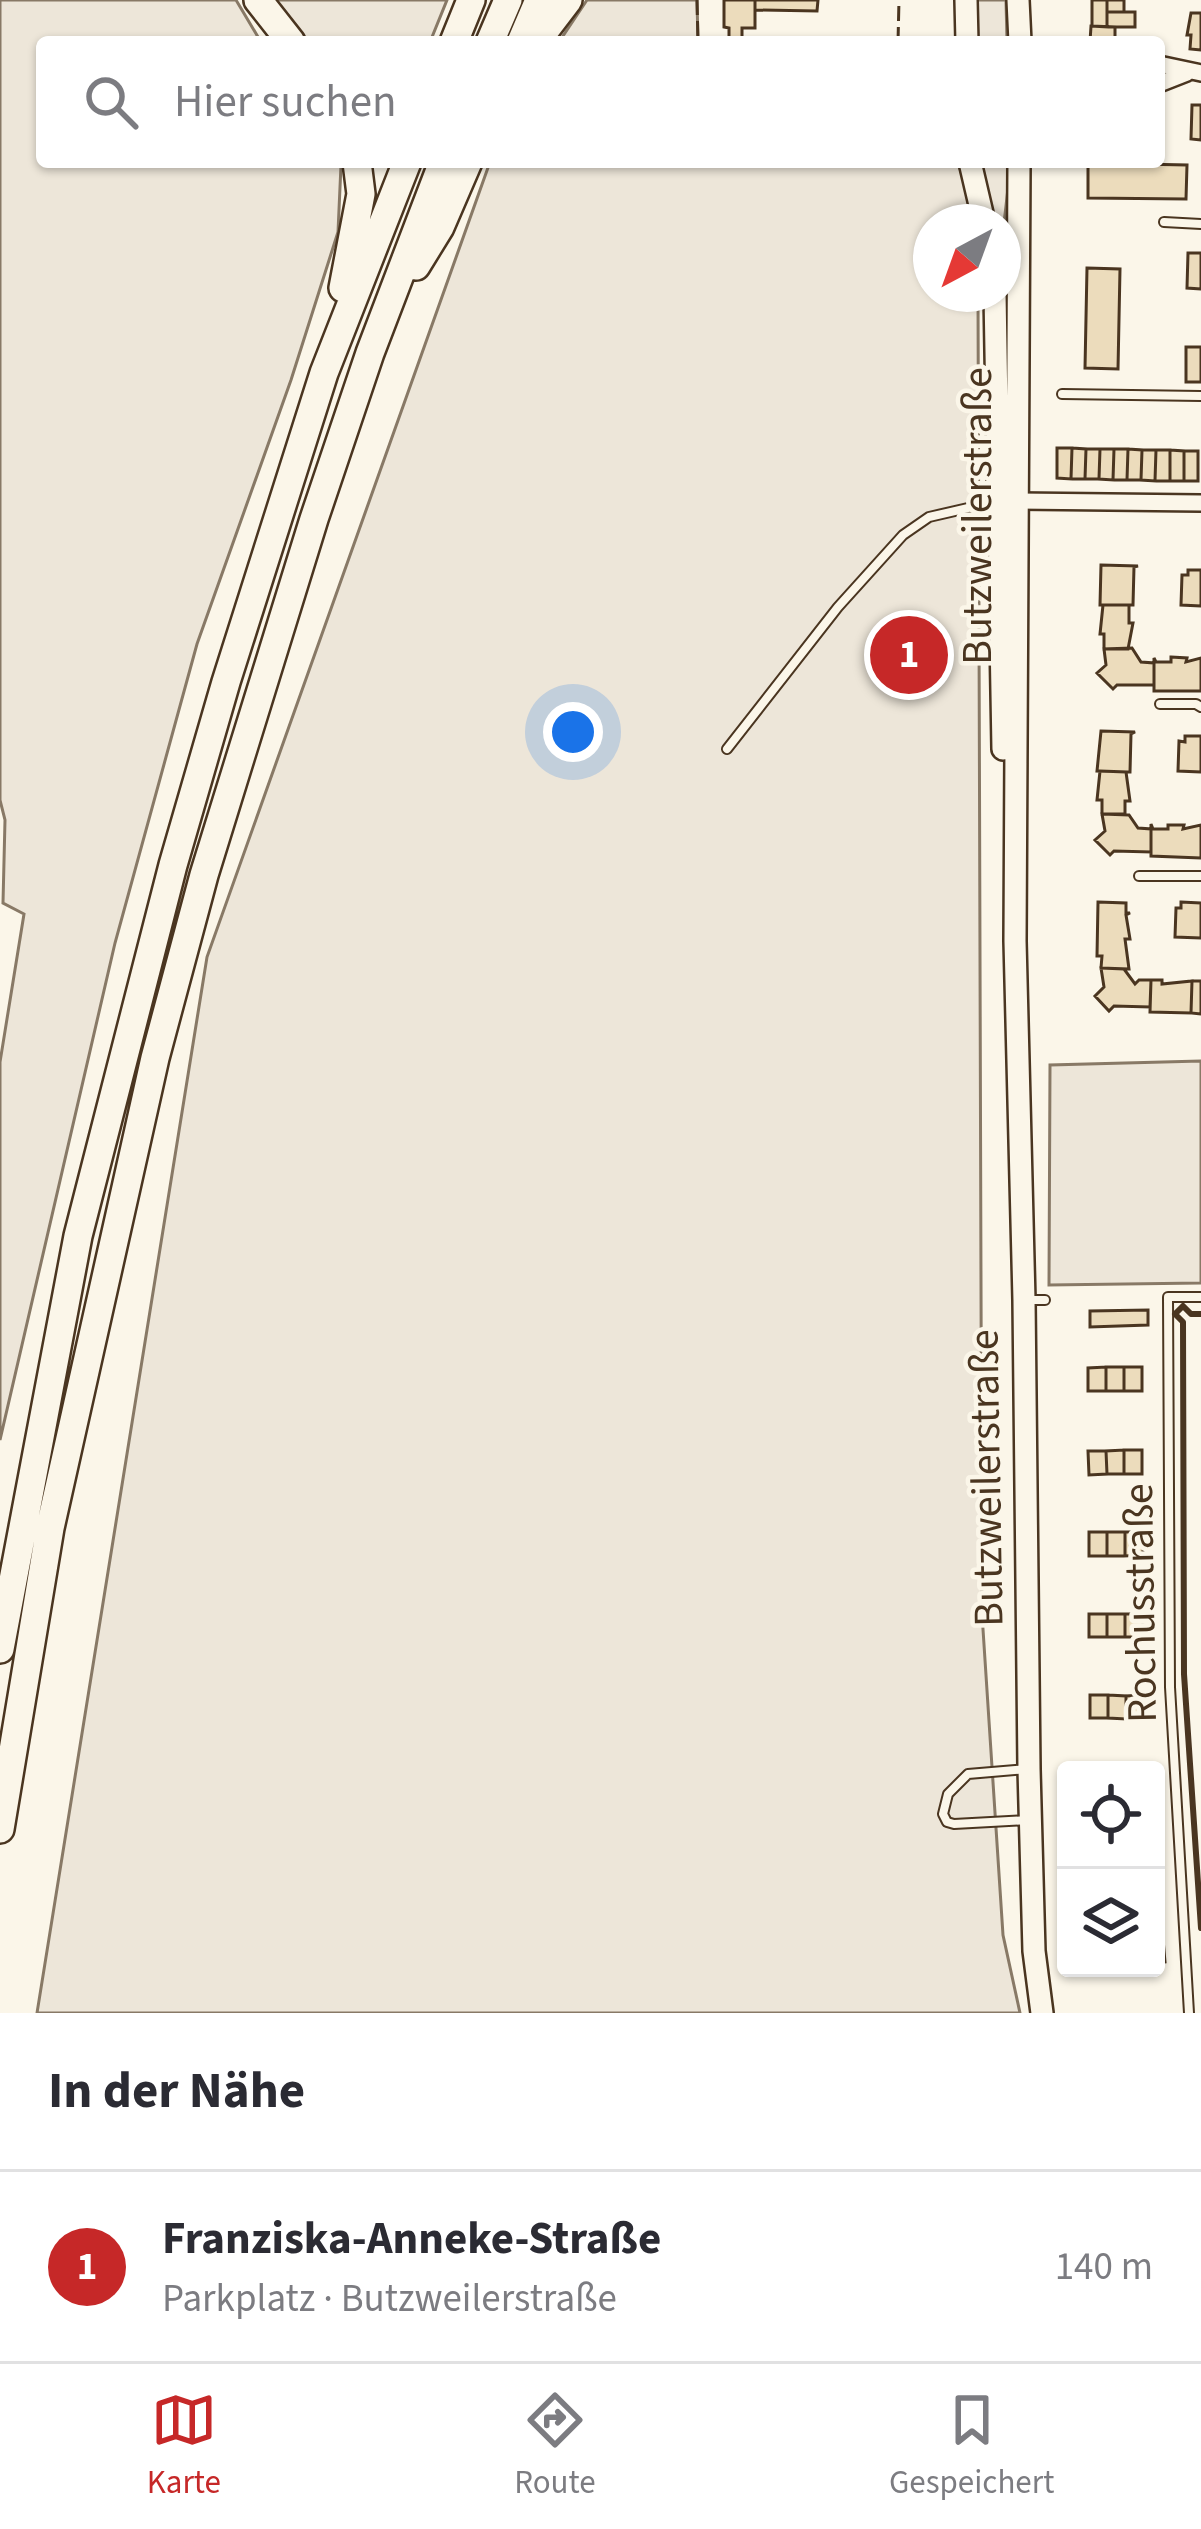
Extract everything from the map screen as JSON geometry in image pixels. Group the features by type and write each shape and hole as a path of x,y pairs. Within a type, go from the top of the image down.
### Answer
{"highway":[{"path":"258,0 285,36"},
{"path":"456,36 471,0"},
{"path":"493,36 508,0"},
{"path":"524,36 539,0"},
{"path":"541,36 568,0"},
{"path":"324,373 357,224 359,168"},
{"path":"0,1649 78,1236 137,996 219,704 324,373 404,168"},
{"path":"0,1829 50,1528 155,1058 259,692 393,292 441,168"},
{"path":"393,292 420,261 440,227 465,168"}],"main road":[{"path":"966,0 967,36"},
{"path":"1018,0 1020,36"},
{"path":"971,168 980,204"},
{"name":"Butzweilerstraße","path":"1008,501 1019,168"},
{"name":"Butzweilerstraße","path":"996,312 1008,501 1015,941 1034,1300 1029,1769 1034,1951 1042,2013"}],"street":[{"path":"1165,82 1194,73"},
{"path":"1008,501 1201,503"}],"lane":[{"path":"1164,223 1201,224"},
{"path":"1062,394 1201,396"},
{"path":"727,748 838,607 903,535 940,512 1008,501"},
{"path":"1160,704 1201,707"},
{"path":"1139,876 1201,876"},
{"name":"Rochusstraße","path":"1189,2013 1170,1687 1168,1297 1201,1297"},
{"path":"1029,1769 968,1774 948,1795 943,1814 954,1824 1030,1820"}],"shaded area":[{"path":"0,0 236,0 257,36 36,36 36,168 341,168 338,232 197,644 115,943 0,1440 0,1062 24,914 3,903 5,820 0,800"},
{"path":"267,0 447,0 432,36 295,36"},
{"path":"587,0 697,0 698,36 563,36"},
{"path":"976,0 1006,0 1007,36 976,36"},
{"path":"488,168 960,168 971,204 913,204 913,312 978,312 982,1614 1003,1935 1020,2013 37,2013 207,957"},
{"path":"981,168 1010,168 1006,204 990,204"},
{"path":"1201,1061 1201,1283 1049,1285 1050,1065"}],"building":[{"path":"724,0 755,0 755,28 742,28 742,36 729,36 729,28 724,27"},
{"path":"755,0 818,0 817,11 755,10"},
{"path":"1092,0 1107,0 1107,27 1092,26"},
{"path":"1107,0 1124,0 1124,12 1107,12"},
{"path":"1107,12 1135,12 1135,27 1107,27"},
{"path":"1191,13 1201,13 1201,50 1190,49"},
{"path":"1091,26 1115,27 1115,36 1090,36"},
{"path":"1192,105 1201,105 1201,140 1191,139"},
{"path":"1187,165 1186,199 1088,198 1088,168"},
{"path":"1188,253 1201,253 1201,289 1187,288"},
{"path":"1087,268 1120,269 1118,369 1085,368"},
{"path":"1186,347 1201,347 1201,382 1186,382"},
{"path":"1057,448 1072,448 1071,479 1057,478"},
{"path":"1072,448 1086,449 1085,479 1071,479"},
{"path":"1086,449 1100,449 1099,479 1085,479"},
{"path":"1100,449 1114,449 1113,480 1099,479"},
{"path":"1114,449 1128,449 1127,480 1113,480"},
{"path":"1128,449 1142,450 1141,480 1127,480"},
{"path":"1142,450 1156,450 1155,481 1141,480"},
{"path":"1156,450 1170,450 1170,481 1155,481"},
{"path":"1170,450 1184,451 1184,481 1170,481"},
{"path":"1184,451 1198,451 1198,481 1184,481"},
{"path":"1101,565 1138,566 1134,567 1133,605 1100,605"},
{"path":"1188,570 1201,570 1201,606 1181,605 1182,575 1188,575"},
{"path":"1103,605 1129,605 1129,623 1133,623 1128,649 1104,649 1104,634 1100,634"},
{"path":"1132,648 1141,662 1154,663 1154,685 1113,689 1097,673 1106,665 1104,649"},
{"path":"1171,657 1187,658 1186,662 1201,658 1201,691 1154,691 1154,658 1171,662"},
{"path":"1101,731 1135,732 1131,734 1130,772 1097,771"},
{"path":"1185,736 1201,736 1201,772 1178,771 1179,741 1185,742"},
{"path":"1100,771 1126,772 1130,801 1125,801 1125,814 1102,814 1102,800 1097,800"},
{"path":"1102,814 1129,815 1138,828 1151,829 1151,852 1114,851 1110,855 1095,840 1105,831"},
{"path":"1151,824 1153,829 1201,825 1201,858 1151,856"},
{"path":"1098,902 1126,903 1129,969 1101,968"},
{"path":"1181,902 1201,903 1201,938 1175,937 1176,908 1181,908"},
{"path":"1101,968 1124,969 1135,984 1151,980 1150,1007 1114,1006 1109,1011 1095,996 1104,987"},
{"path":"1151,980 1162,980 1162,984 1192,981 1191,1013 1150,1012"},
{"path":"1192,981 1201,981 1201,1014 1191,1013"},
{"path":"1148,1310 1148,1325 1090,1327 1090,1311"},
{"path":"1106,1367 1124,1367 1124,1391 1106,1391"},
{"path":"1106,1367 1106,1391 1088,1391 1088,1368"},
{"path":"1124,1367 1142,1367 1142,1391 1124,1391"},
{"path":"1124,1450 1142,1450 1142,1474 1124,1474"},
{"path":"1124,1450 1124,1474 1107,1474 1106,1451"},
{"path":"1088,1451 1106,1451 1107,1474 1089,1475"},
{"path":"1089,1532 1107,1532 1107,1556 1089,1556"},
{"path":"1107,1532 1125,1532 1125,1556 1107,1556"},
{"path":"1125,1532 1143,1532 1143,1555 1125,1556"},
{"path":"1089,1614 1107,1614 1107,1637 1089,1637"},
{"path":"1107,1614 1125,1614 1125,1637 1107,1637"},
{"path":"1125,1614 1143,1614 1143,1637 1125,1637"},
{"path":"1090,1695 1108,1695 1108,1718 1090,1718"},
{"path":"1108,1695 1126,1696 1126,1719 1108,1718"},
{"path":"1144,1695 1144,1719 1126,1719 1126,1696"}],"fence":[{"path":"697,0 698,36"},
{"path":"898,36 899,0"}],"wall":[{"path":"1201,1314 1191,1314 1183,1306 1175,1314 1183,1322 1184,1674 1201,1928"}],"place":[{"name":"Franziska-Anneke-Straße","path":"909,655"}]}
